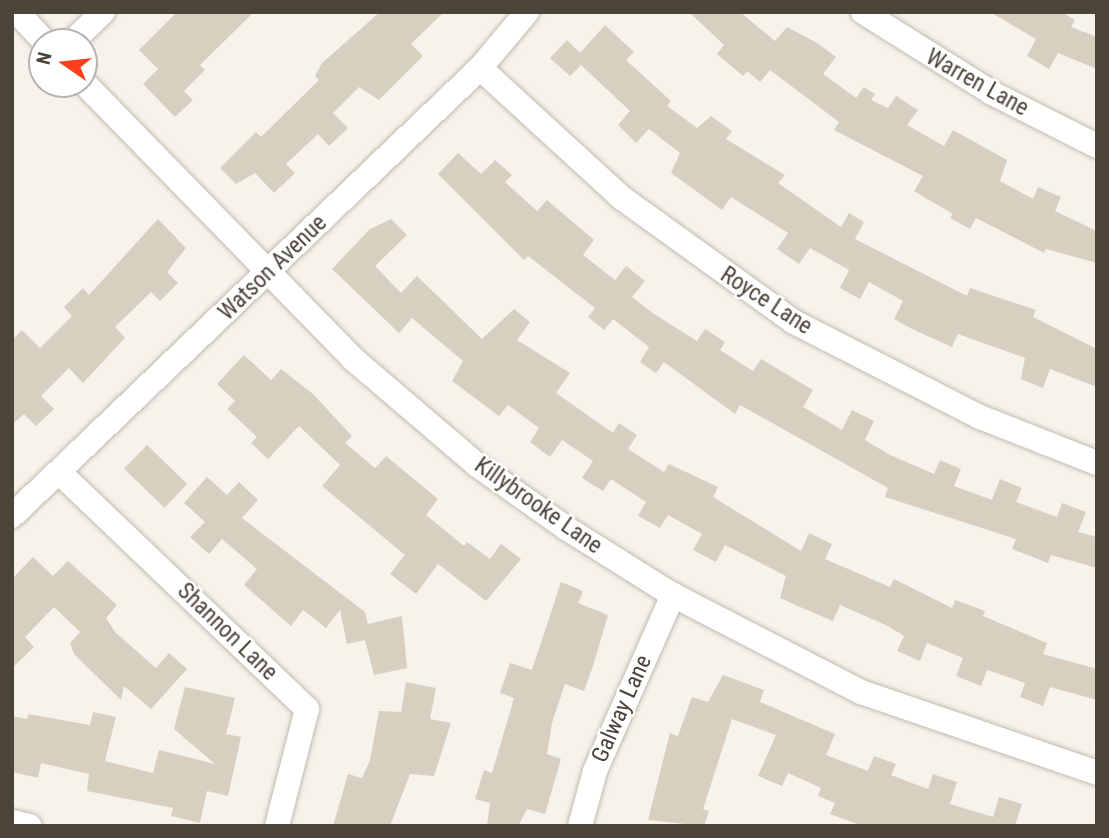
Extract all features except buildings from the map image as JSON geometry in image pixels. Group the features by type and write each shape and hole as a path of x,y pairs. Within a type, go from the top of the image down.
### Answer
{"street":[{"path":"17,12 32,28"},
{"path":"86,28 103,12"},
{"name":"Watson Avenue","path":"12,516 480,68 527,12"},
{"name":"Warren Lane","path":"863,12 992,93 1097,146"},
{"name":"Royce Lane","path":"480,68 622,198 794,322 944,401 1097,463"},
{"name":"Killybrooke Lane","path":"98,98 266,275 467,456 673,595 861,692 1097,774"},
{"name":"Shannon Lane","path":"59,472 307,709 277,826"},
{"name":"Galway Lane","path":"580,826 595,771 673,595"},
{"path":"12,822 30,826"}]}
